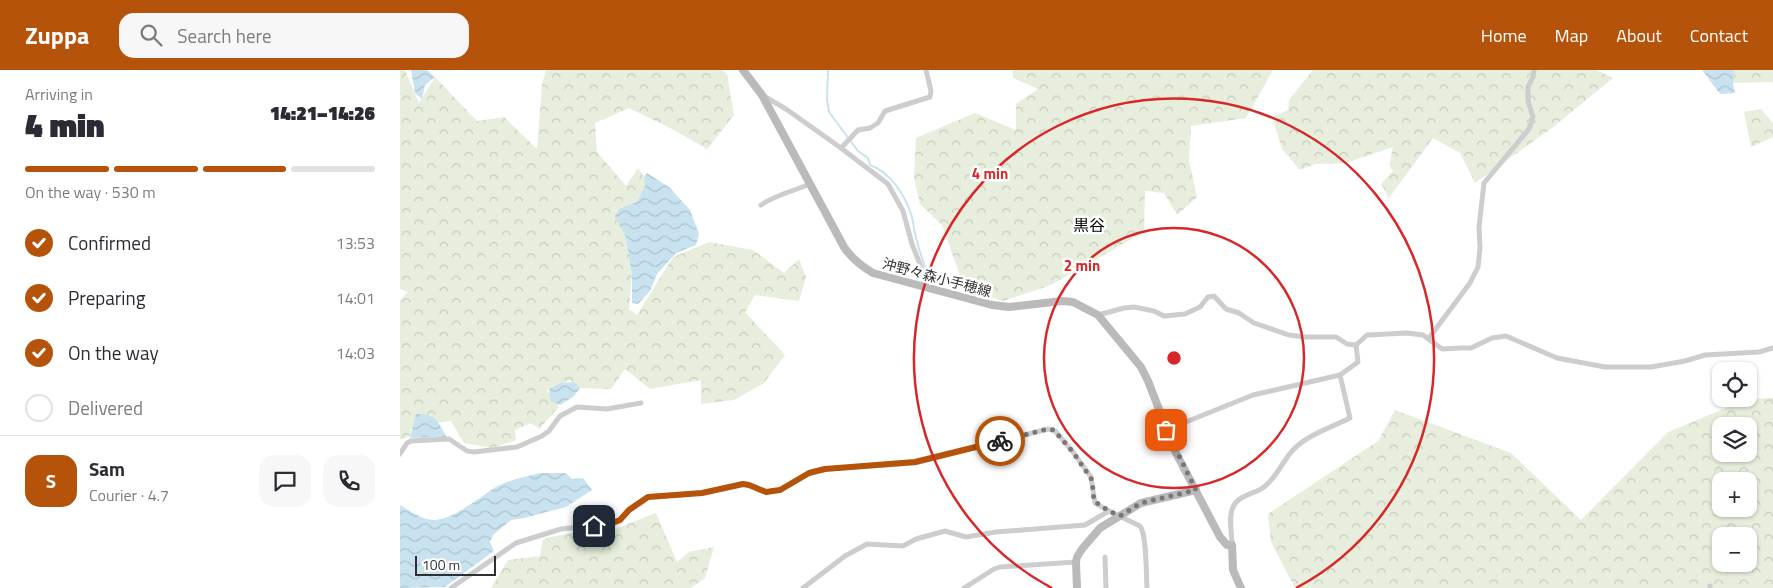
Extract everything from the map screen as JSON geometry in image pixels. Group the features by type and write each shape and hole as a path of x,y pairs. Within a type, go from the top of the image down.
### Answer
{"main road":[{"name":"沖野々森小手穂線","path":"743,70 762,95 844,247 860,266 873,272 975,302 1008,307 1062,301 1073,302 1098,315 1141,368 1148,380 1166,430 1196,490 1223,542 1227,545 1232,545"},
{"path":"1077,588 1076,562 1082,549 1100,528 1141,503 1196,490"},
{"path":"1232,545 1233,570 1241,588"}],"street":[{"path":"841,148 858,130 870,128 878,123 885,111 930,97 931,91 926,70"},
{"path":"1429,338 1470,283 1478,268 1480,248 1479,227 1484,183 1529,129 1533,117 1528,101 1528,87 1534,70"},
{"path":"762,95 786,108 888,184 903,210 912,244 923,272 924,287"},
{"path":"761,205 770,199 810,184"},
{"path":"1098,315 1134,307 1154,311 1164,316 1185,314 1200,307 1208,297 1214,296 1226,309 1239,313 1254,323 1304,337 1336,337 1347,344 1356,345 1368,335 1407,333 1429,338 1442,348 1471,348 1492,338 1506,336 1557,358 1604,367 1652,367 1705,355 1759,352 1773,348"},
{"path":"1166,430 1254,394 1340,375 1358,362 1356,345"},
{"path":"1232,545 1232,507 1237,499 1263,488 1271,481 1293,450 1303,442 1350,418 1340,375"},
{"path":"400,454 411,441 449,439 467,451 474,452 517,447 542,436 549,431 560,416 577,407 607,409 641,403"},
{"path":"450,588 516,543 561,529 610,524 620,520 629,510 648,497 702,493 743,484 766,492 780,490 809,473 825,469 915,462 1048,429 1054,430 1083,465 1092,480 1094,501 1109,511 1140,526 1143,530 1147,588"},
{"path":"803,588 845,556 867,544 903,546 916,539 945,531 966,537 996,532 1085,525 1109,511"},
{"path":"1105,557 1106,588"},
{"path":"964,588 1000,567 1076,562"}],"green space":[{"path":"400,70 405,70 419,103 435,77 477,121 504,117 537,149 542,84 546,70 722,70 727,74 734,115 707,149 629,108 595,123 597,152 626,186 638,168 649,184 630,245 632,274 629,309 637,315 673,257 709,242 753,250 784,273 799,259 806,277 799,301 755,295 745,312 785,355 764,383 734,400 701,404 701,380 650,389 625,369 611,389 580,388 570,380 547,390 559,407 539,429 531,423 515,430 516,440 492,448 464,443 451,421 433,423 426,414 411,429 414,434 400,440 400,300 408,292 400,289"},
{"path":"1013,70 1272,70 1272,72 1246,118 1191,126 1189,160 1197,197 1177,215 1164,193 1145,191 1144,232 1051,285 1003,301 965,290 942,225 920,204 914,178 916,138 975,113 1016,130 1016,104 1038,89 1013,78"},
{"path":"1313,70 1596,70 1613,78 1552,128 1475,183 1460,153 1433,138 1389,198 1381,184 1393,171 1389,166 1393,147 1346,163 1316,164 1300,170 1282,149 1272,117 1288,110 1289,100"},
{"path":"1734,70 1773,70 1773,82 1733,83"},
{"path":"1761,109 1773,123 1773,137 1751,147 1744,112"},
{"path":"1773,398 1773,588 1295,588 1271,542 1268,514 1378,441 1395,410 1511,453 1581,520 1668,432 1729,407 1757,407 1757,399"},
{"path":"656,513 677,562 689,552 714,547 705,578 691,588 491,588 508,560 540,556 543,539 578,531 615,529"}],"water":[{"path":"411,70 427,70 435,77 425,85 422,99 415,93"},
{"path":"1702,70 1734,70 1733,83 1735,93 1720,94"},
{"path":"647,173 669,187 690,210 699,234 696,245 676,253 657,274 650,291 638,304 632,303 632,274 626,238 615,216 619,209 637,202 645,186 644,177"},
{"path":"574,382 580,388 573,397 560,405 551,401 549,389 560,383"},
{"path":"416,414 428,415 436,419 447,437 410,438"},
{"path":"540,473 565,473 572,479 583,478 592,490 566,507 511,520 493,535 490,542 494,551 445,587 400,588 400,505 425,518 442,519 475,502 496,487"}],"waterway":[{"path":"828,70 827,100 829,112 858,151 868,158 870,165 884,173 901,192 911,214 926,270"}],"way so far":[{"path":"1000,441 1048,429 1054,430 1083,465 1092,480 1094,501 1120,516 1141,503 1196,490 1166,430"}],"district":[{"name":"黒谷","path":"1089,225"}],"route":[{"path":"594,526 610,524 620,520 636,503 648,497 702,493 743,484 766,492 780,490 809,473 825,469 924,461 1000,441"}]}
